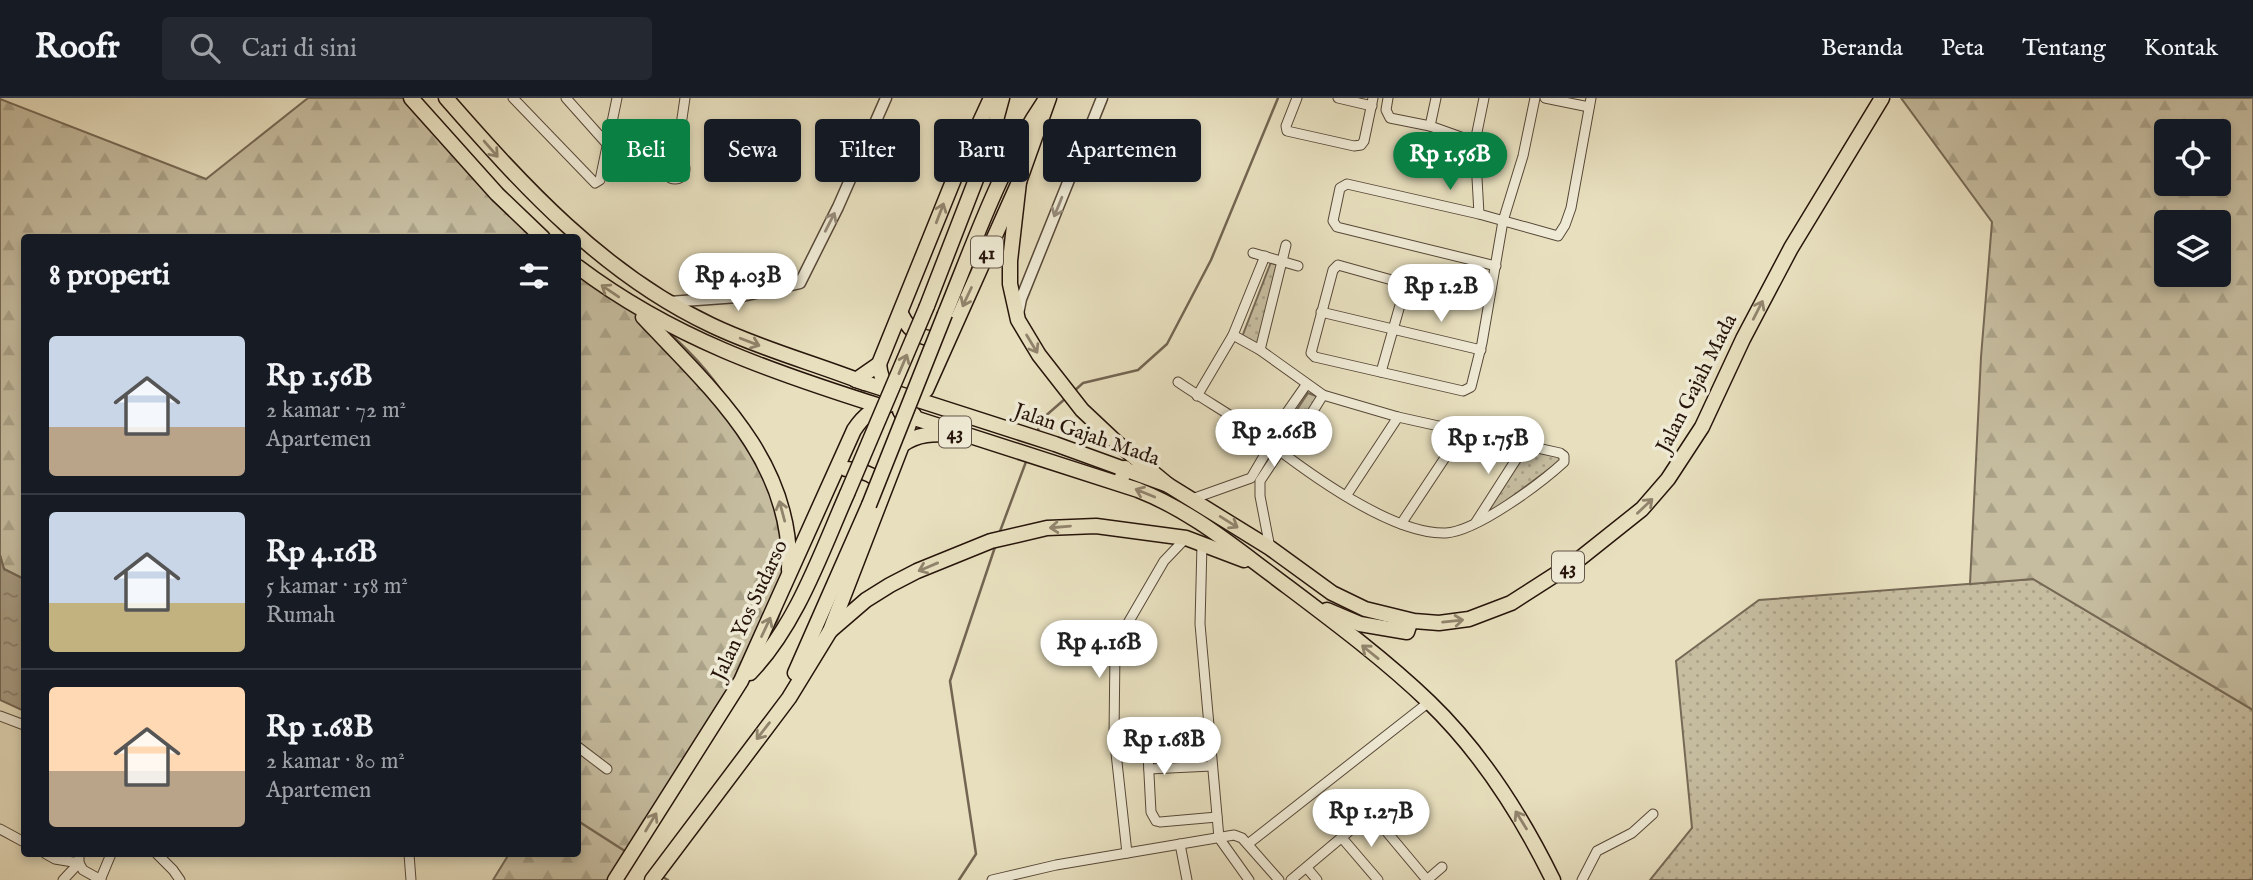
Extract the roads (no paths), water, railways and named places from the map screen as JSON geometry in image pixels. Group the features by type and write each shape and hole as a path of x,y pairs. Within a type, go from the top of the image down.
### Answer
{"main road":[{"path":"411,98 497,194 539,234"},
{"path":"446,98 506,167 576,234"},
{"path":"856,380 879,364 952,184 991,98"},
{"path":"741,681 766,654 800,599 927,306 992,136 1002,98"},
{"path":"791,694 792,681 869,505 994,196 1027,128 1048,98"},
{"name":"41","path":"892,402 926,390 1019,183 1048,98"},
{"name":"Jalan Gajah Mada","path":"892,402 938,406 1125,468 1168,485 1270,548 1332,593 1365,609 1399,620 1431,622 1455,621 1499,609 1578,560 1617,531 1652,499 1668,480 1702,427 1771,284 1882,98"},
{"path":"1019,183 1010,261 1010,284 1018,320 1039,355 1103,431 1168,485"},
{"path":"581,238 607,260 669,302 738,337 856,380 892,402"},
{"path":"581,269 634,307 724,352 892,402"},
{"path":"634,307 723,401 760,454 782,510 789,542 789,578"},
{"path":"901,314 912,331 925,338 939,338 950,332"},
{"path":"652,880 791,694 830,631 909,429 907,421 892,402 881,378 879,364"},
{"name":"Jalan Gajah Mada","path":"892,402 931,424 1120,483 1154,496 1188,514 1303,598 1429,702 1473,753 1512,805 1549,879"},
{"name":"Jalan Yos Sudarso","path":"615,880 741,681 854,430 863,417 892,402"},
{"path":"902,446 909,439 929,434 966,436"},
{"path":"1120,483 1125,468"},
{"path":"837,469 854,469 869,474 877,479 884,490"},
{"path":"830,631 866,600 890,585 991,541 1066,526 1096,526 1186,538 1236,556 1267,572"},
{"path":"1303,598 1360,624 1407,632 1410,628 1408,624 1399,620"}],"street":[{"path":"513,98 594,183 600,180 602,170"},
{"path":"566,98 602,138"},
{"path":"612,119 617,98"},
{"path":"682,119 685,98"},
{"path":"669,302 738,297 800,283 838,207 886,98"},
{"path":"1018,320 1021,299 1102,98"},
{"path":"1297,98 1286,126 1287,131 1354,146 1361,145 1373,102 1338,98"},
{"path":"1388,98 1387,110 1390,118 1430,126 1475,142"},
{"path":"1430,126 1436,98"},
{"path":"1479,214 1475,142 1485,98"},
{"path":"1489,302 1406,284 1338,265 1333,270 1312,355 1463,391 1472,384 1481,350 1503,221 1523,156 1535,98"},
{"path":"1496,266 1339,228 1334,221 1340,188 1347,184 1479,214 1556,237 1560,235 1571,208 1590,103 1545,98"},
{"path":"1260,350 1286,245"},
{"path":"1253,254 1298,266"},
{"path":"1197,396 1233,335 1265,256"},
{"path":"1381,372 1406,284"},
{"path":"1321,312 1481,350"},
{"path":"1178,382 1346,496 1401,524 1446,533 1474,524 1500,509 1564,462 1562,453 1398,417 1323,395 1260,350 1233,335"},
{"path":"1270,548 1255,480 1269,443 1306,385"},
{"path":"1192,499 1255,480 1283,452 1323,395"},
{"path":"1346,496 1398,417"},
{"path":"1401,524 1462,432"},
{"path":"1474,524 1526,444"},
{"path":"1127,853 1114,735 1115,651 1121,635 1164,561 1186,538"},
{"path":"1202,544 1199,597 1219,838 1249,880"},
{"path":"1248,844 1429,702"},
{"path":"0,716 21,724"},
{"path":"1209,726 1150,733 1147,737 1151,812 1156,821 1217,817"},
{"path":"581,749 607,769"},
{"path":"1149,769 1212,766"},
{"path":"1291,880 1385,801"},
{"path":"1371,813 1427,880 1442,867"},
{"path":"1582,880 1595,853 1632,833 1653,814"},
{"path":"0,829 21,840"},
{"path":"992,880 1015,877 1056,865 1234,835 1248,844 1279,880"},
{"path":"1342,838 1378,880"},
{"path":"1180,845 1187,880"},
{"path":"51,857 79,859"},
{"path":"79,859 82,870 101,879 110,857"},
{"path":"160,857 180,880"},
{"path":"410,857 411,880"},
{"path":"63,880 79,859"},
{"path":"1307,868 1317,880"}],"water":[{"path":"0,555 4,569 21,578 21,710 0,700"}],"waterway":[{"path":"1073,392 1083,383 1138,370 1167,344 1211,260 1278,98"},
{"path":"1037,433 1042,419 1066,398"},
{"path":"999,534 1027,459"},
{"path":"959,880 976,854 950,681 996,544"},
{"path":"581,823 628,853"},
{"path":"661,876 668,880"}]}
